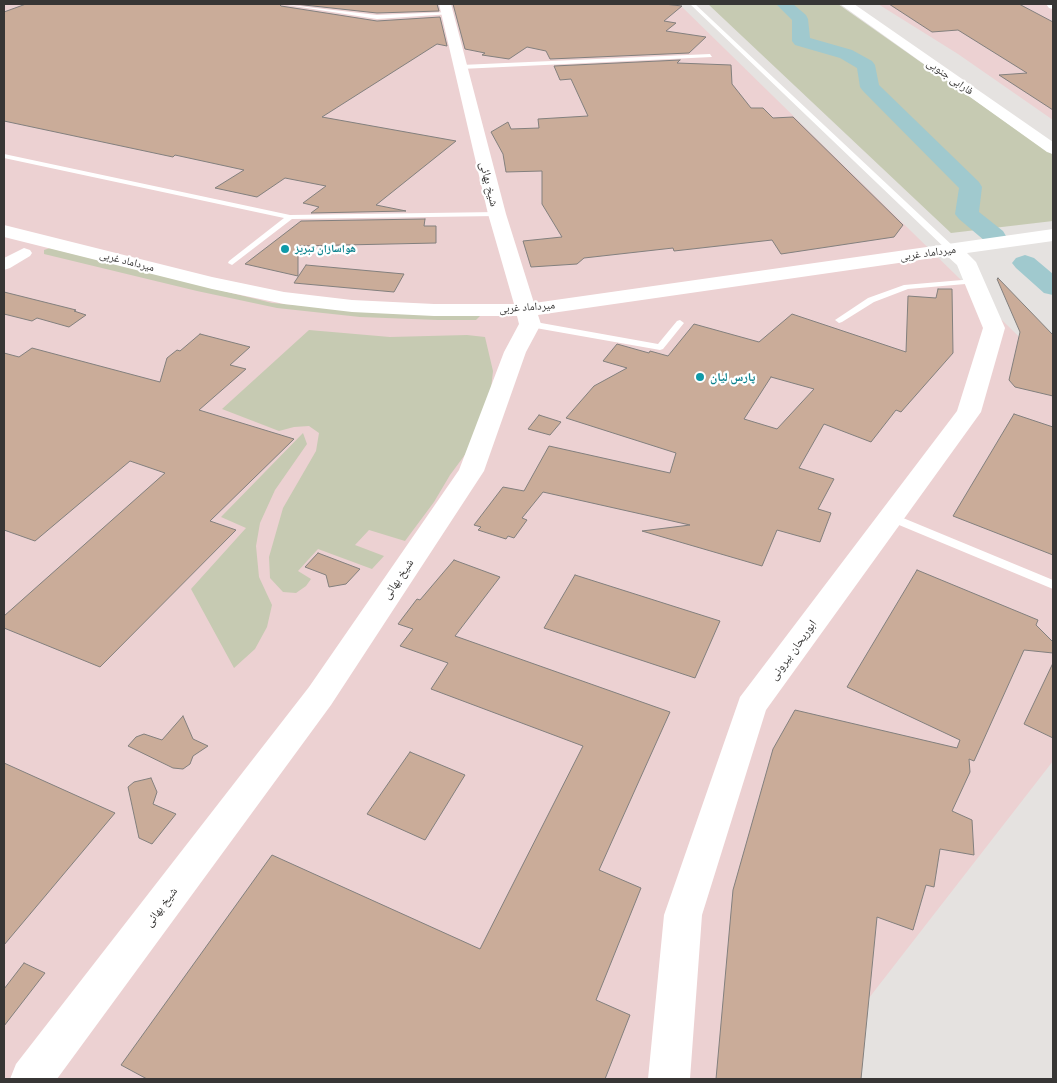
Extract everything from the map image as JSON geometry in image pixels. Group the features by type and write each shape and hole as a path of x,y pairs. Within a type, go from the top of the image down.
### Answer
{"street":[{"name":"فارابی جنوبی","path":"846,4 1053,149"},
{"name":"فارابی جنوبی","path":"861,4 1053,136"},
{"name":"شیخ بهائی","path":"31,1079 320,696 471,471 528,317 497,214 447,9"},
{"name":"میرداماد غربی","path":"4,231 212,283 284,298 352,306 528,317"},
{"name":"میرداماد غربی","path":"964,264 1053,235"},
{"name":"میرداماد غربی","path":"4,248 194,297 272,312 355,322 431,325 528,317 964,264 1053,250"},
{"path":"4,265 24,253"},
{"name":"ابوریحان بیرونی","path":"669,1079 683,915 751,706 969,412 994,328 964,264"}],"lane":[{"path":"283,4 377,17 447,9"},
{"path":"692,4 964,264 871,300 839,320"},
{"path":"461,67 710,56"},
{"path":"4,156 290,217 497,214"},
{"path":"232,263 290,217"},
{"path":"528,317 660,347 680,323"},
{"path":"890,517 1053,585"}],"shaded area":[{"path":"4,4 679,4 1053,370 1053,761 862,1007 852,1079 4,1079"},
{"path":"878,4 1053,4 1053,120 958,54"}],"green space":[{"path":"708,4 838,4 1053,155 1053,221 951,233"},
{"path":"50,248 272,303 476,314 480,316 476,320 360,317 277,308 197,291 44,254 44,250"},
{"path":"309,330 390,337 467,335 485,337 493,371 490,398 467,452 450,475 434,502 405,541 369,530 355,545 384,556 372,569 318,549 298,571 311,579 306,586 296,593 283,592 270,578 269,557 283,508 316,451 319,433 309,426 279,431 222,409"},
{"path":"303,433 307,444 275,490 260,523 256,546 259,577 272,605 267,627 255,649 234,668 191,589 246,528 221,517"}],"building":[{"path":"26,4 279,4 281,6 377,21 440,17 447,46 437,44 322,117 456,141 376,205 406,211 311,213 319,207 303,203 326,186 285,178 257,197 215,188 244,170 4,121 4,12"},
{"path":"295,4 437,4 439,11 377,13"},
{"path":"453,4 664,4 682,6 664,21 676,23 666,31 706,37 689,53 550,59 546,51 527,47 509,59 482,55 485,53 465,49"},
{"path":"889,4 1019,4 1053,22 1053,110 999,75 1027,73 958,30 932,32"},
{"path":"680,60 677,63 731,65 732,84 751,108 763,108 773,118 793,117 903,225 894,237 781,254 772,240 674,251 673,248 584,258 577,264 531,267 523,241 562,237 542,204 542,171 506,172 503,154 491,132 508,122 511,129 539,128 538,119 588,116 571,79 560,80 554,66"},
{"name":"هواسازان تبریز","path":"425,219 424,226 436,226 436,243 298,246 298,276 245,264 301,221"},
{"path":"306,265 404,274 394,292 294,283"},
{"path":"998,278 1053,335 1053,396 1015,387 1009,380 1020,332"},
{"path":"938,289 952,289 953,353 901,412 896,410 871,442 824,424 799,468 834,479 818,509 831,513 820,542 777,530 762,566 642,531 690,525 543,492 522,518 527,520 514,538 508,536 506,539 478,530 481,527 474,525 503,487 524,491 549,446 670,473 676,453 566,418 594,386 627,368 603,361 617,344 668,356 694,324 759,342 792,314 906,352 908,296 936,298","holes":["771,377 814,389 777,429 744,419"]},
{"path":"4,292 76,310 74,311 86,315 69,327 37,318 32,321 4,314"},
{"path":"200,334 250,347 230,365 246,369 199,410 294,439 210,521 236,530 100,667 4,628 4,616 165,473 130,461 35,541 4,530 4,353 19,357 32,348 160,382 167,358 177,350 180,351"},
{"path":"1014,414 1053,427 1053,555 953,516"},
{"path":"539,415 561,422 550,435 528,429"},
{"path":"318,553 360,569 346,584 329,587 326,575 305,567"},
{"path":"454,560 500,577 455,636 670,712 599,870 641,888 596,1000 630,1015 605,1079 147,1079 121,1065 272,855 480,949 583,746 431,689 448,663 400,646 413,629 398,624 417,599 420,600"},
{"path":"917,570 1038,620 1036,625 1053,642 1053,653 1024,650 974,761 969,759 970,772 952,811 972,820 974,855 940,849 934,887 926,885 913,930 877,917 861,1079 716,1079 733,890 773,749 795,710 957,748 960,740 847,687"},
{"path":"575,575 720,621 695,678 544,628"},
{"path":"1053,663 1053,738 1024,724"},
{"path":"183,716 193,739 208,746 193,756 190,764 183,769 173,768 128,746 136,737 144,734 162,740"},
{"path":"410,752 465,775 425,840 367,814"},
{"path":"4,763 115,813 4,945"},
{"path":"151,778 157,792 153,804 176,814 152,844 139,838 128,787 134,782"},
{"path":"24,963 45,973 4,1026 4,989"}],"waterway":[{"path":"784,4 800,19 801,41 846,54 866,65 870,87 971,187 967,214 994,236"},
{"path":"1025,263 1053,287"}],"place":[{"name":"هواسازان تبریز","path":"285,249"},
{"name":"پارس لیان","path":"700,377"}]}
